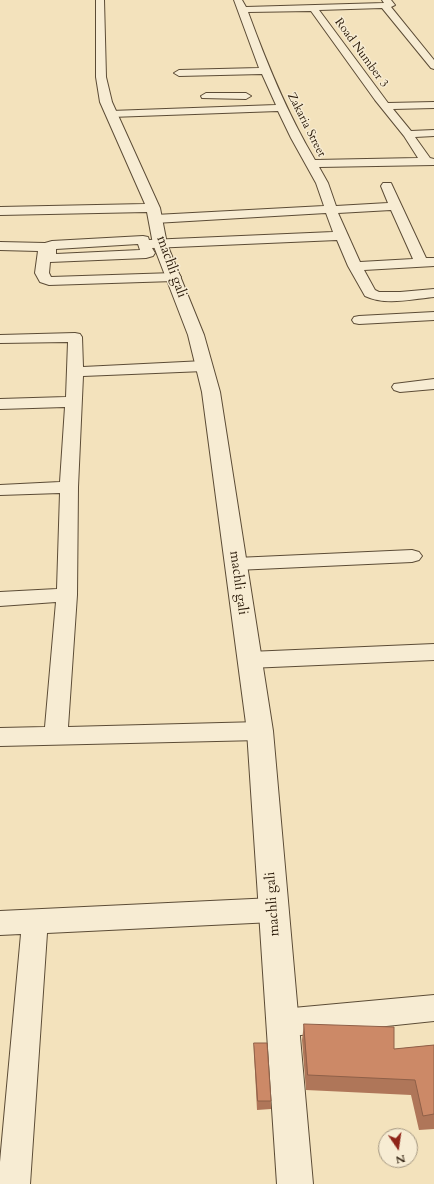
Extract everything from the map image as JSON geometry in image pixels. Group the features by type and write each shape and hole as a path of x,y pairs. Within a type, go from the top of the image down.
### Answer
{"street":[{"name":"machli gali","path":"100,0 101,77 106,102 154,213 153,244 174,277 196,335 211,392 260,730 295,1184"},
{"path":"386,3 434,66"},
{"name":"Road Number 3","path":"313,8 386,3"},
{"path":"241,5 313,8"},
{"name":"Zakaria Street","path":"241,5 272,95 284,108 296,138 322,183 341,236 370,293 373,295 382,296 434,293"},
{"name":"Road Number 3","path":"313,8 386,106 430,161"},
{"path":"179,73 265,71"},
{"path":"206,96 253,95"},
{"path":"386,106 434,105"},
{"path":"111,114 284,108"},
{"path":"408,134 434,132"},
{"path":"311,164 430,161"},
{"path":"355,266 427,263 396,206 387,186"},
{"path":"0,211 154,213 396,206"},
{"path":"48,249 49,258 52,259 146,254 153,244 341,236"},
{"path":"0,246 45,246 48,249"},
{"path":"48,249 42,273 48,281 174,277"},
{"path":"359,320 434,316"},
{"path":"0,339 75,337 74,402 69,487 66,595 56,734"},
{"path":"75,372 204,366"},
{"path":"400,387 432,388"},
{"path":"0,404 74,402"},
{"path":"0,490 69,487"},
{"path":"236,564 412,556"},
{"path":"0,599 66,595"},
{"path":"249,660 434,652"},
{"path":"0,737 56,734 260,730"},
{"path":"0,923 273,910"},
{"path":"10,1176 35,921"},
{"path":"282,1023 434,1008"}],"building":[{"path":"304,1024 394,1027 394,1049 434,1045 434,1114 423,1116 415,1080 308,1075"},
{"path":"254,1043 267,1043 271,1101 258,1101"}]}
